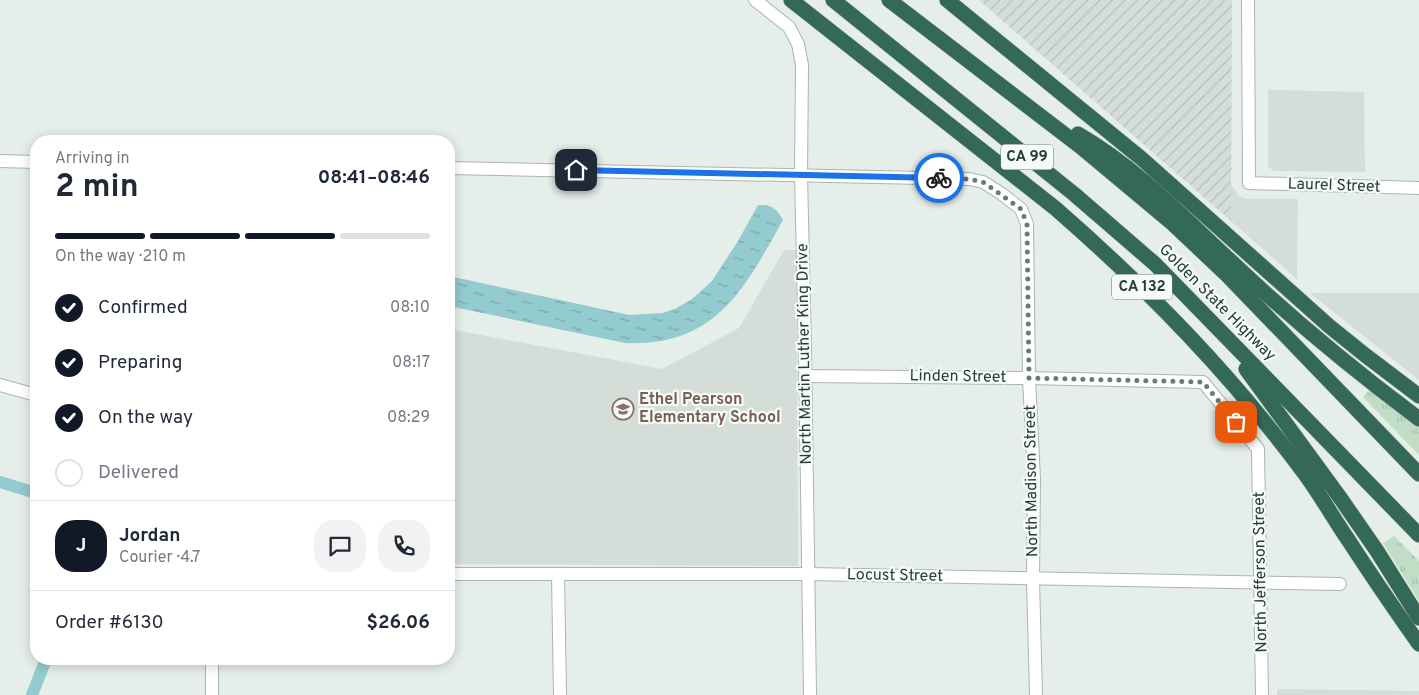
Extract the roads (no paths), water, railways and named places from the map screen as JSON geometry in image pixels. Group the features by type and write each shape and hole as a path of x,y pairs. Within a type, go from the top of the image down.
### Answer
{"highway":[{"name":"CA 132","path":"791,0 1055,208 1127,273 1184,330 1245,396 1306,476 1419,644"},
{"name":"Golden State Highway","path":"833,0 1112,226 1155,264 1419,535"},
{"name":"Golden State Highway","path":"889,0 1128,185 1179,230 1227,275 1419,474"},
{"path":"947,0 1142,159 1330,326 1419,396"},
{"path":"1016,97 1110,154 1364,378 1419,419"},
{"path":"1212,323 1341,499 1377,551 1419,618"}],"street":[{"name":"North Martin Luther King Drive","path":"756,0 781,20 795,36 801,55 801,175 806,376 810,695"},
{"name":"Laurel Street","path":"1248,0 1249,183 1419,188"},
{"path":"0,160 30,162"},
{"name":"North Madison Street","path":"455,168 969,179 983,182 1021,209 1027,224 1029,378 1034,479 1033,579 1036,695"},
{"name":"Linden Street","path":"806,376 1203,382 1258,449"},
{"path":"0,384 30,393"},
{"name":"North Jefferson Street","path":"1258,449 1262,695"},
{"name":"Locust Street","path":"455,574 809,574 1340,584"},
{"path":"558,574 560,695"},
{"path":"212,665 212,695"}],"water":[{"path":"758,205 773,208 783,220 755,269 740,291 723,309 704,324 682,335 656,342 625,343 455,307 455,277 629,315 663,313 675,309 692,299 712,281 738,241"}],"waterway":[{"path":"0,482 30,491"},
{"path":"32,695 44,665"}],"place":[{"name":"Ethel Pearson Elementary School","path":"623,409"}]}
